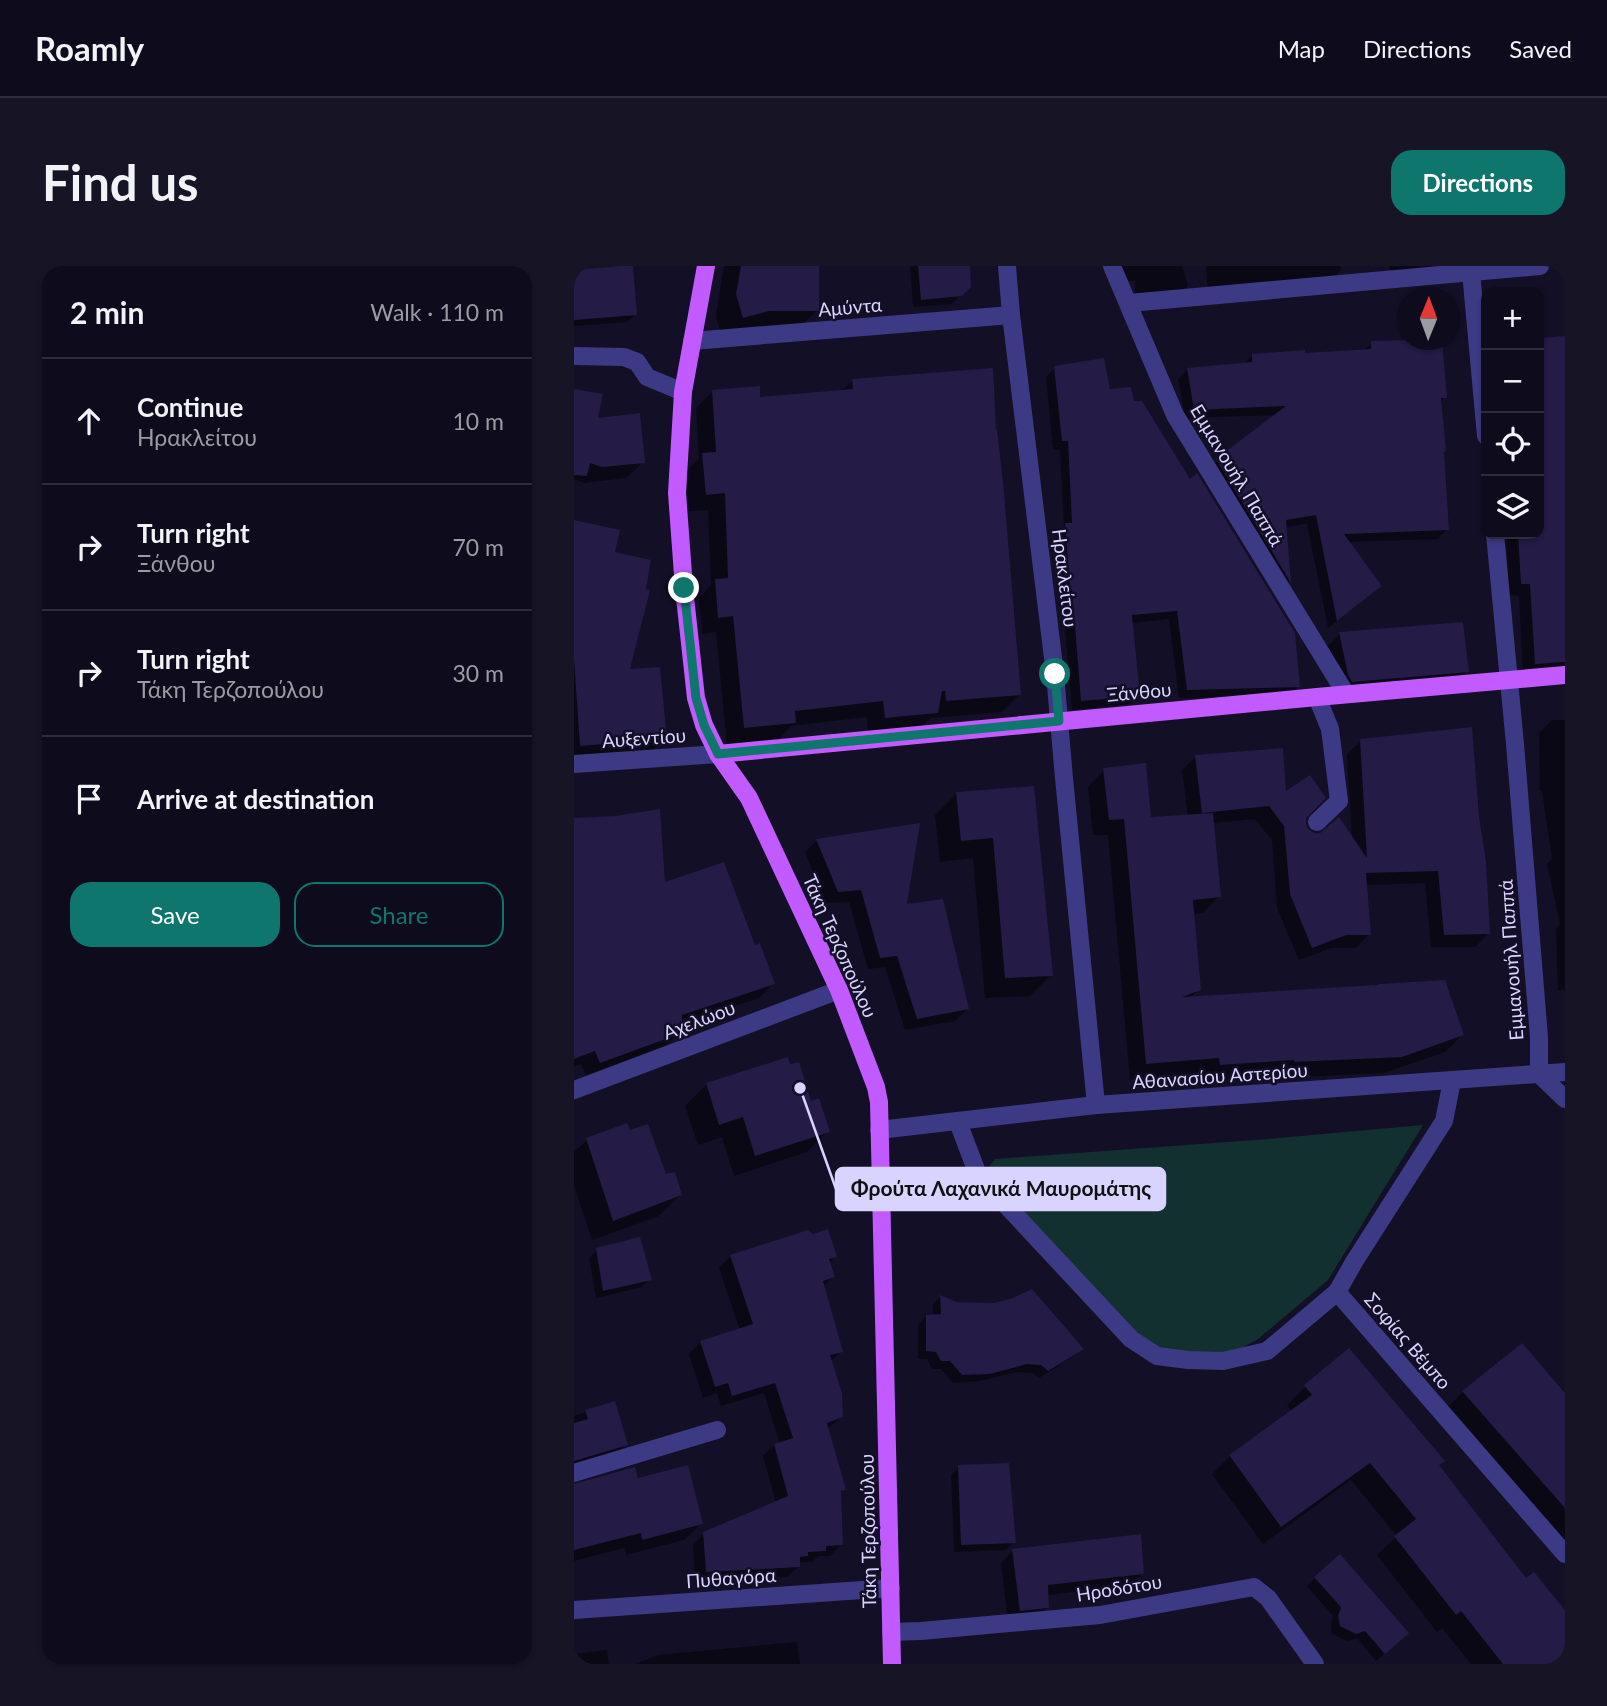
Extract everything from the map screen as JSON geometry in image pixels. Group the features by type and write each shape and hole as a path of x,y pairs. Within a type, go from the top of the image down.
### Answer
{"main road":[{"name":"Τάκη Τερζοπούλου","path":"706,266 683,392 677,493 696,698 704,725 718,754 749,798 839,990 876,1087 892,1664"},
{"name":"Ξάνθου","path":"718,754 1565,675"}],"street":[{"name":"Ηρακλείτου","path":"1007,266 1055,674 1096,1105"},
{"name":"Εμμανουήλ Παππά","path":"1112,266 1175,415 1346,694"},
{"path":"1129,303 1540,266"},
{"path":"1471,272 1484,413"},
{"name":"Αμύντα","path":"692,341 1011,314"},
{"path":"574,356 624,357 637,362 647,377 683,392"},
{"name":"Εμμανουήλ Παππά","path":"1495,539 1539,1037 1539,1074"},
{"path":"1317,697 1329,729 1339,801 1317,822"},
{"name":"Αυξεντίου","path":"574,764 718,754"},
{"name":"Αχελώου","path":"574,1090 839,990"},
{"name":"Αθανασίου Αστερίου","path":"879,1130 1096,1105 1565,1072"},
{"path":"1539,1074 1565,1099"},
{"path":"1337,1292 1444,1121 1452,1081"},
{"name":"Σοφίας Βέμπο","path":"958,1122 978,1175 1131,1339 1157,1356 1223,1361 1268,1351 1337,1292 1565,1554"},
{"path":"574,1473 716,1430"},
{"name":"Ηροδότου","path":"891,1632 1100,1615 1254,1587 1268,1598 1315,1664"},
{"name":"Πυθαγόρα","path":"574,1610 891,1588"}],"green space":[{"path":"1423,1125 1328,1280 1258,1339 1238,1350 1207,1357 1141,1347 986,1180 988,1168 995,1159"}],"building":[{"path":"633,266 637,315 574,320 574,270"},
{"path":"741,266 819,266 819,311 769,311 743,318 736,294"},
{"path":"918,266 970,266 971,287 962,296 921,300"},
{"path":"1565,336 1565,662 1535,664 1530,584 1521,584 1518,539 1544,539 1544,338"},
{"path":"1371,341 1397,341 1397,350 1443,350 1447,398 1441,398 1449,530 1344,534 1382,586 1337,621 1316,515 1286,520 1291,583 1216,459 1286,406 1194,410 1187,368 1252,362 1252,354 1371,349"},
{"path":"1104,358 1110,389 1131,387 1134,401 1142,401 1190,479 1197,473 1295,633 1300,687 1187,690 1177,611 1132,615 1140,696 1081,701 1065,523 1072,523 1068,441 1062,441 1054,366"},
{"path":"993,368 996,430 1021,695 946,701 945,691 942,691 938,713 885,718 883,701 795,711 796,723 744,728 733,616 718,618 715,579 728,578 725,493 706,495 702,453 716,452 712,390 760,386 760,397 853,389 852,379"},
{"path":"574,389 603,394 598,418 640,413 645,463 602,467 590,463 587,476 574,475"},
{"path":"574,520 620,530 615,552 651,560 646,589 650,590 630,669 660,667 667,739 580,746 574,659"},
{"path":"1463,622 1469,672 1352,682 1348,675 1339,632"},
{"path":"1472,727 1479,817 1486,862 1490,934 1444,935 1438,871 1366,873 1371,935 1346,935 1312,948 1290,894 1284,826 1269,806 1202,813 1195,755 1283,748 1286,791 1310,775 1326,798 1306,818 1308,829 1320,833 1339,817 1367,858 1360,739"},
{"path":"1146,763 1151,817 1213,813 1221,897 1193,900 1201,990 1182,997 1445,980 1464,1035 1402,1057 1220,1065 1219,1058 1146,1064 1124,819 1109,820 1103,768"},
{"path":"1034,786 1053,976 1005,978 993,838 961,841 956,792"},
{"path":"660,809 665,882 724,862 755,945 760,943 775,984 682,1015 682,1033 600,1063 595,1051 574,1059 574,818 615,816"},
{"path":"920,823 907,904 943,899 969,1009 917,1019 897,956 880,958 861,890 838,892 816,839"},
{"path":"788,1057 790,1064 799,1062 811,1101 819,1098 830,1132 755,1156 743,1117 719,1125 706,1083"},
{"path":"627,1123 630,1130 648,1124 666,1174 675,1172 682,1195 613,1221 586,1138"},
{"path":"828,1229 837,1257 829,1259 835,1277 823,1281 843,1352 830,1355 842,1393 843,1417 827,1423 846,1490 841,1491 843,1545 826,1546 826,1551 808,1552 808,1556 800,1557 800,1567 706,1572 703,1532 788,1496 774,1444 793,1438 775,1383 732,1396 728,1383 715,1387 700,1341 753,1324 730,1255 808,1230 813,1234"},
{"path":"640,1237 652,1280 603,1291 596,1248"},
{"path":"1032,1289 1084,1349 1048,1371 1041,1365 1027,1364 990,1374 962,1375 950,1361 941,1361 936,1352 926,1351 926,1315 941,1314 940,1295 957,1302 994,1303"},
{"path":"1522,1343 1565,1393 1565,1508 1462,1391"},
{"path":"1349,1348 1445,1461 1439,1465 1526,1578 1534,1572 1565,1610 1565,1656 1555,1664 1503,1664 1461,1611 1456,1615 1394,1536 1416,1519 1370,1463 1281,1527 1229,1455 1312,1395 1304,1385"},
{"path":"615,1401 628,1445 574,1461 574,1423 588,1419 585,1410"},
{"path":"1009,1463 1016,1543 961,1545 958,1465"},
{"path":"688,1465 703,1524 642,1540 641,1533 574,1550 574,1484 635,1467 638,1478"},
{"path":"1141,1534 1144,1574 1048,1585 1049,1608 1020,1611 1012,1549"},
{"path":"1340,1554 1409,1633 1385,1654 1365,1631 1356,1634 1340,1626 1338,1616 1341,1607 1314,1577"}],"place":[{"name":"Φρούτα Λαχανικά Μαυρομάτης","path":"800,1088"}],"route":[{"path":"684,588 696,698 704,725 718,754 1059,721 1055,674"}]}
